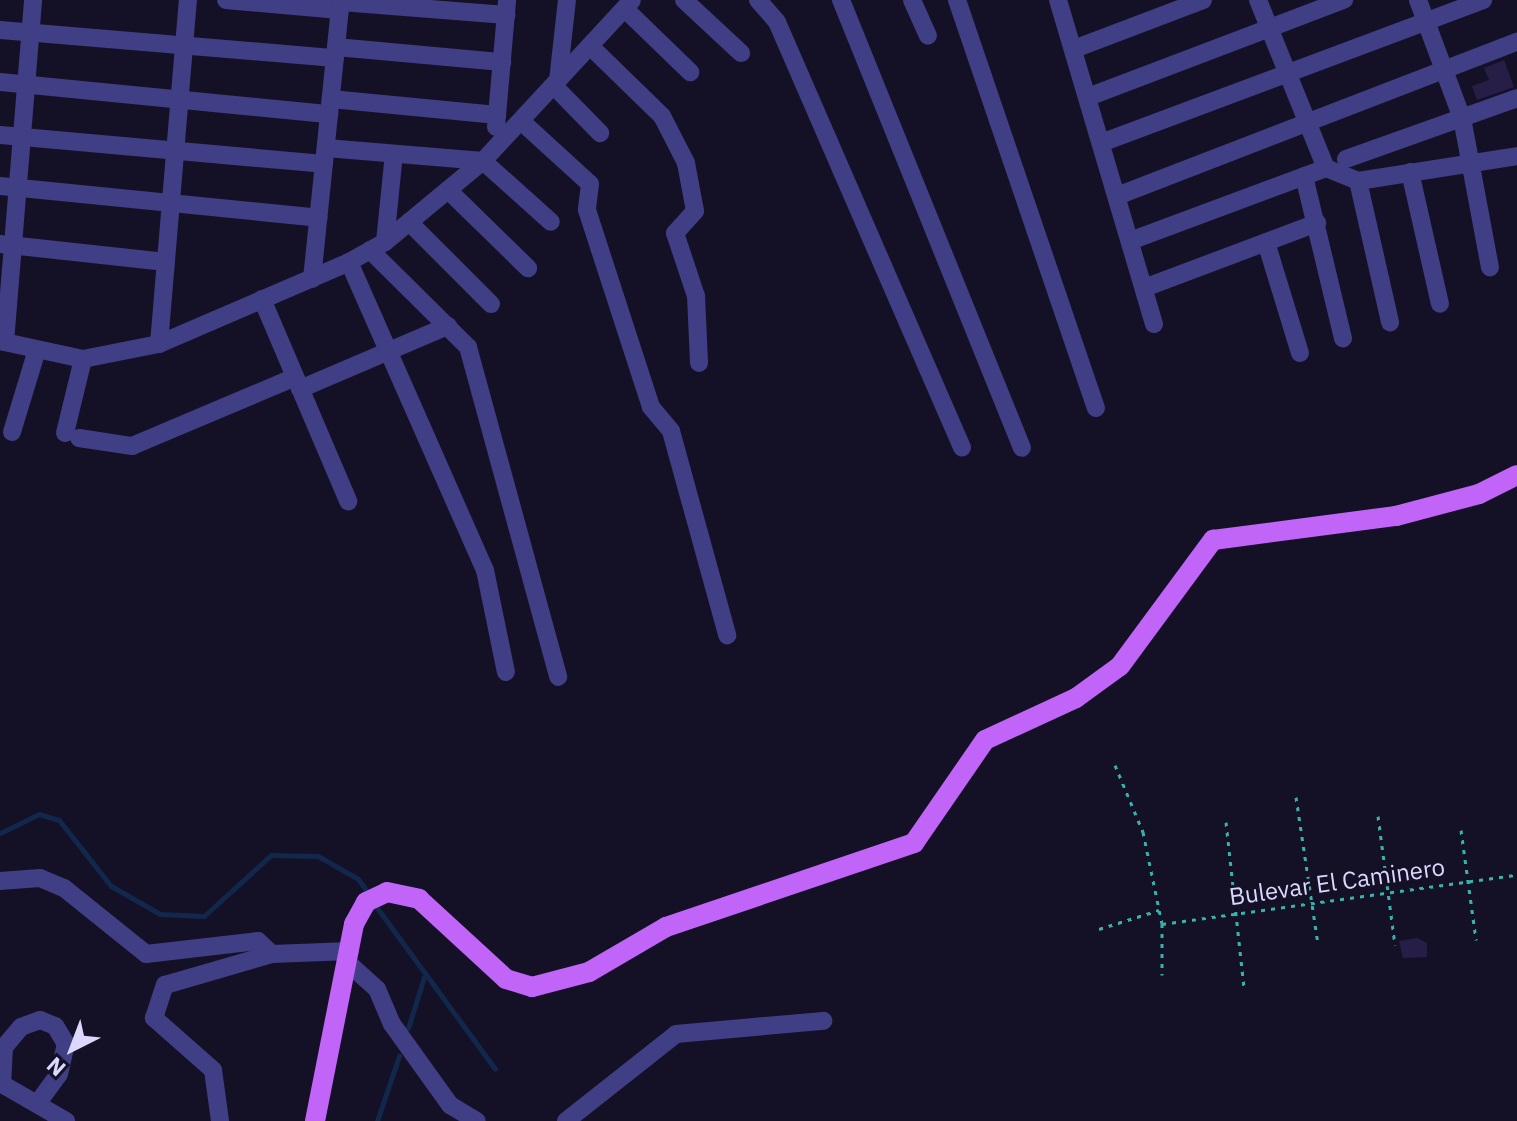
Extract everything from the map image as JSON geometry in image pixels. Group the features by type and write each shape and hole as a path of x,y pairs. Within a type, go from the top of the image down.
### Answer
{"main road":[{"path":"315,1121 349,957 366,902 387,892 411,895 442,914 506,979 532,987 589,972 666,927 914,843 985,740 1076,698 1120,666 1213,540 1396,516 1479,494 1517,475"}],"street":[{"path":"33,0 22,137 9,186 2,342 36,353 83,359 159,344 312,279 377,246 489,156 628,4 690,72"},
{"path":"159,344 188,0"},
{"path":"226,0 506,8 497,115 489,156"},
{"path":"567,0 556,83 600,133"},
{"path":"684,0 741,53"},
{"path":"758,0 777,22 962,447"},
{"path":"841,0 1022,448"},
{"path":"912,0 928,36"},
{"path":"957,0 1096,408"},
{"path":"1074,49 1203,0"},
{"path":"1258,0 1305,124 1326,168"},
{"path":"1088,97 1344,0"},
{"path":"1418,0 1462,118 1490,267"},
{"path":"1101,143 1483,0"},
{"path":"1060,1 1154,324"},
{"path":"312,279 341,4"},
{"path":"0,30 184,46 502,62"},
{"path":"1117,196 1517,42"},
{"path":"590,46 662,116 686,163 695,211 675,240 696,296 699,363"},
{"path":"0,82 180,100 497,115"},
{"path":"1346,159 1517,98"},
{"path":"521,121 590,184 587,210 651,407 671,431 727,635"},
{"path":"0,135 175,151 325,156 489,156 551,222"},
{"path":"377,246 394,154"},
{"path":"1130,241 1326,168 1358,181 1517,156"},
{"path":"1410,172 1440,304"},
{"path":"1304,176 1343,338"},
{"path":"1358,181 1390,322"},
{"path":"9,186 318,218"},
{"path":"448,190 528,268"},
{"path":"409,222 491,304"},
{"path":"1144,288 1317,223"},
{"path":"1266,242 1300,353"},
{"path":"6,244 166,262"},
{"path":"377,246 468,347 558,677"},
{"path":"349,262 485,570 506,672"},
{"path":"262,299 348,501"},
{"path":"83,359 72,435 132,446 298,383 389,355 448,326"},
{"path":"12,432 36,353"},
{"path":"0,881 40,878 64,888 146,954 258,941 272,954"},
{"path":"220,1121 213,1070 154,1018 154,1002 165,985 272,954 349,957 377,989 392,1024 447,1113 477,1121"},
{"path":"40,1100 59,1074 66,1044 55,1026 40,1020 21,1027 4,1047 2,1084 6,1102 40,1100 66,1121"},
{"path":"566,1121 676,1034 823,1021"}],"path":[{"path":"1115,765 1143,832 1162,924 1162,975"},
{"path":"1296,797 1318,945"},
{"path":"1378,816 1395,945"},
{"path":"1226,822 1244,988"},
{"path":"1461,830 1476,940"},
{"name":"Bulevar El Caminero","path":"1162,924 1391,897 1517,875"},
{"path":"1099,929 1159,910"}],"building":[{"path":"1504,60 1514,87 1477,100 1472,86 1489,80 1484,68"},
{"path":"1417,938 1427,943 1427,957 1403,958 1399,941"}],"waterway":[{"path":"0,833 39,814 59,820 111,886 160,914 204,916 271,855 318,856 358,879 368,893"},
{"path":"375,905 495,1069"},
{"path":"408,1028 424,977"},
{"path":"377,1121 399,1056"}]}
